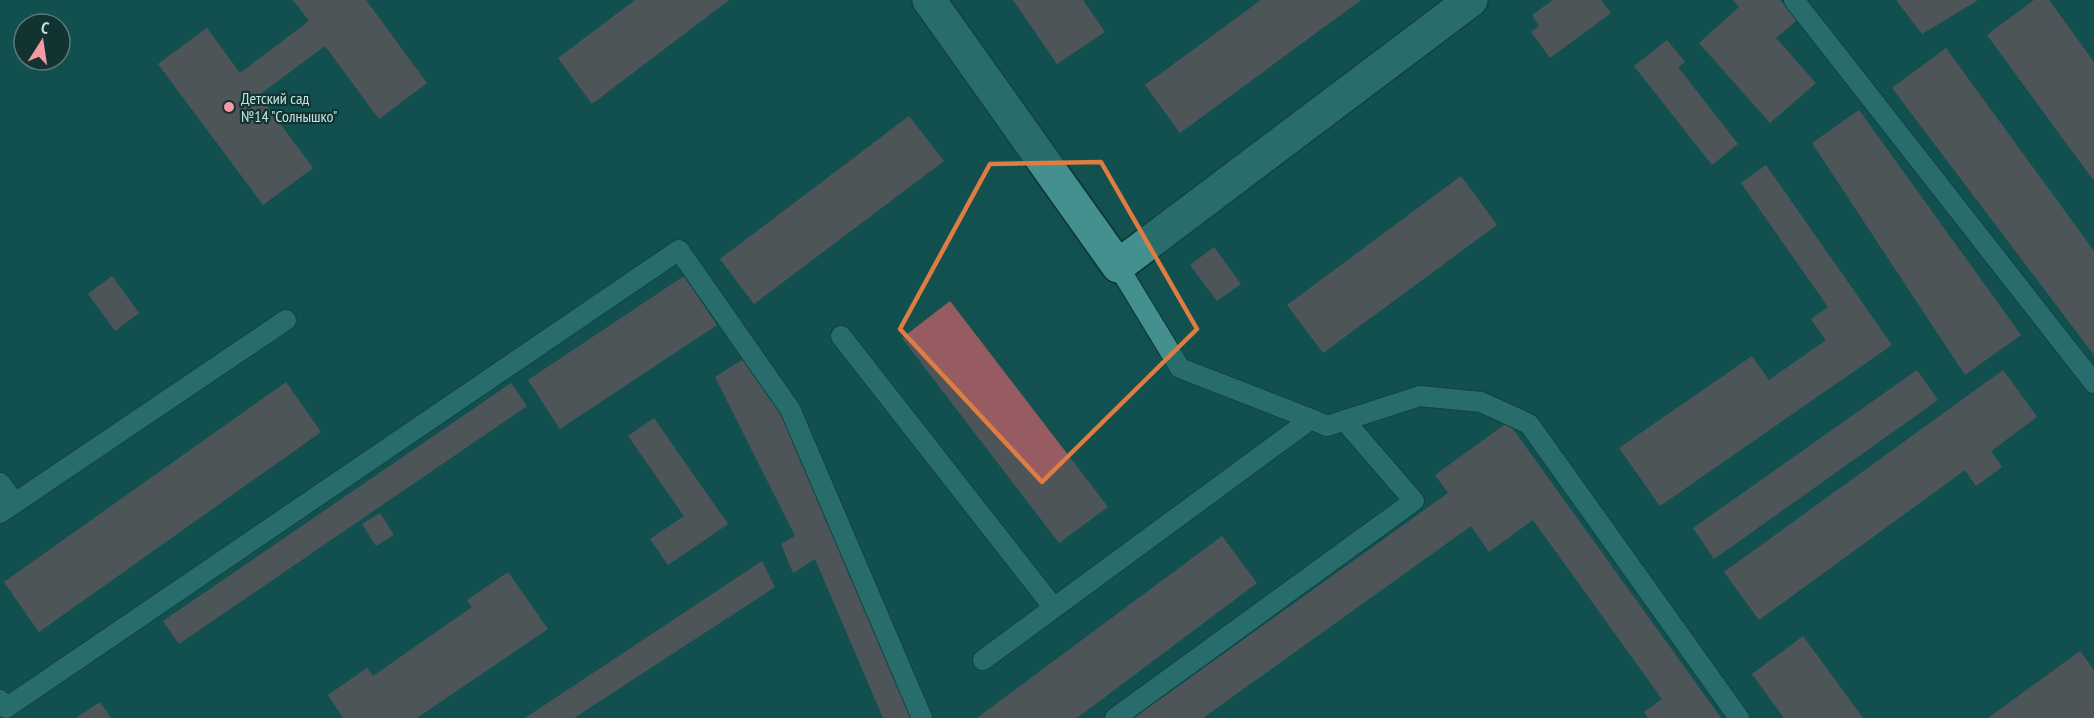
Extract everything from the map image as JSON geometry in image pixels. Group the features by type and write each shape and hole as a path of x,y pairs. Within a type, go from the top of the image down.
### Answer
{"street":[{"path":"928,0 1118,266 1470,0"}],"lane":[{"path":"1794,0 2094,383"},
{"path":"0,700 6,708 679,250 790,410 922,718"},
{"path":"1118,266 1180,368 1327,426 1420,396 1481,402 1529,424 1739,718"},
{"path":"0,483 7,508 285,320"},
{"path":"841,336 1054,608"},
{"path":"983,660 1311,419"},
{"path":"1115,718 1414,501 1344,420"}],"highlighted area":[{"path":"1101,162 1197,329 1042,482 900,329 990,164"}],"building":[{"name":"Детский сад №14 \"Солнышко\"","path":"293,0 366,0 427,83 379,119 325,46 259,95 313,168 263,205 158,64 207,28 240,73 309,21"},
{"path":"635,0 729,0 592,104 558,58"},
{"path":"1013,0 1083,0 1105,32 1057,64"},
{"path":"1261,0 1361,0 1180,133 1145,85"},
{"path":"1553,0 1601,0 1611,13 1550,58 1531,32 1539,26 1532,15"},
{"path":"1733,0 1780,0 1797,20 1776,38 1816,83 1770,123 1699,43 1739,7"},
{"path":"1896,0 1978,0 1922,34"},
{"path":"2034,0 2049,0 2094,62 2094,181 1987,35"},
{"path":"1667,40 1685,62 1678,67 1738,144 1712,165 1634,66"},
{"path":"1946,48 2094,251 2094,355 1892,88"},
{"path":"1859,110 2021,335 1965,375 1812,143"},
{"path":"909,116 944,161 754,304 720,259"},
{"path":"1766,165 1892,345 1660,506 1619,448 1752,356 1769,380 1826,340 1811,319 1828,307 1741,183"},
{"path":"1461,176 1497,225 1323,353 1287,305"},
{"path":"1214,247 1241,284 1217,301 1190,265"},
{"path":"112,276 139,313 115,331 88,294"},
{"path":"684,276 717,325 560,429 528,380"},
{"path":"950,301 1108,507 1059,543 902,338"},
{"path":"745,358 787,415 915,718 883,718 815,559 793,573 781,544 795,536 715,377"},
{"path":"1917,370 1938,400 1714,559 1693,528"},
{"path":"2003,370 2037,417 1991,451 2002,467 1976,486 1965,470 1759,620 1724,572"},
{"path":"286,382 321,432 39,632 4,582"},
{"path":"511,383 527,406 179,644 163,621"},
{"path":"654,418 728,524 668,565 650,539 684,516 628,436"},
{"path":"1508,422 1721,718 1648,718 1644,712 1662,699 1533,520 1489,552 1471,526 1203,718 1134,718 1448,493 1435,475"},
{"path":"380,513 394,535 376,546 362,524"},
{"path":"1222,536 1257,583 1077,718 977,718"},
{"path":"762,561 775,587 574,718 525,718"},
{"path":"508,572 548,629 417,718 343,718 328,695 367,668 373,676 472,607 467,600"},
{"path":"1803,636 1863,718 1784,718 1752,674"},
{"path":"2080,651 2094,670 2094,718 1988,718"},
{"path":"100,702 111,718 76,718"}],"place":[{"name":"Детский сад №14 \"Солнышко\"","path":"229,107"}]}
